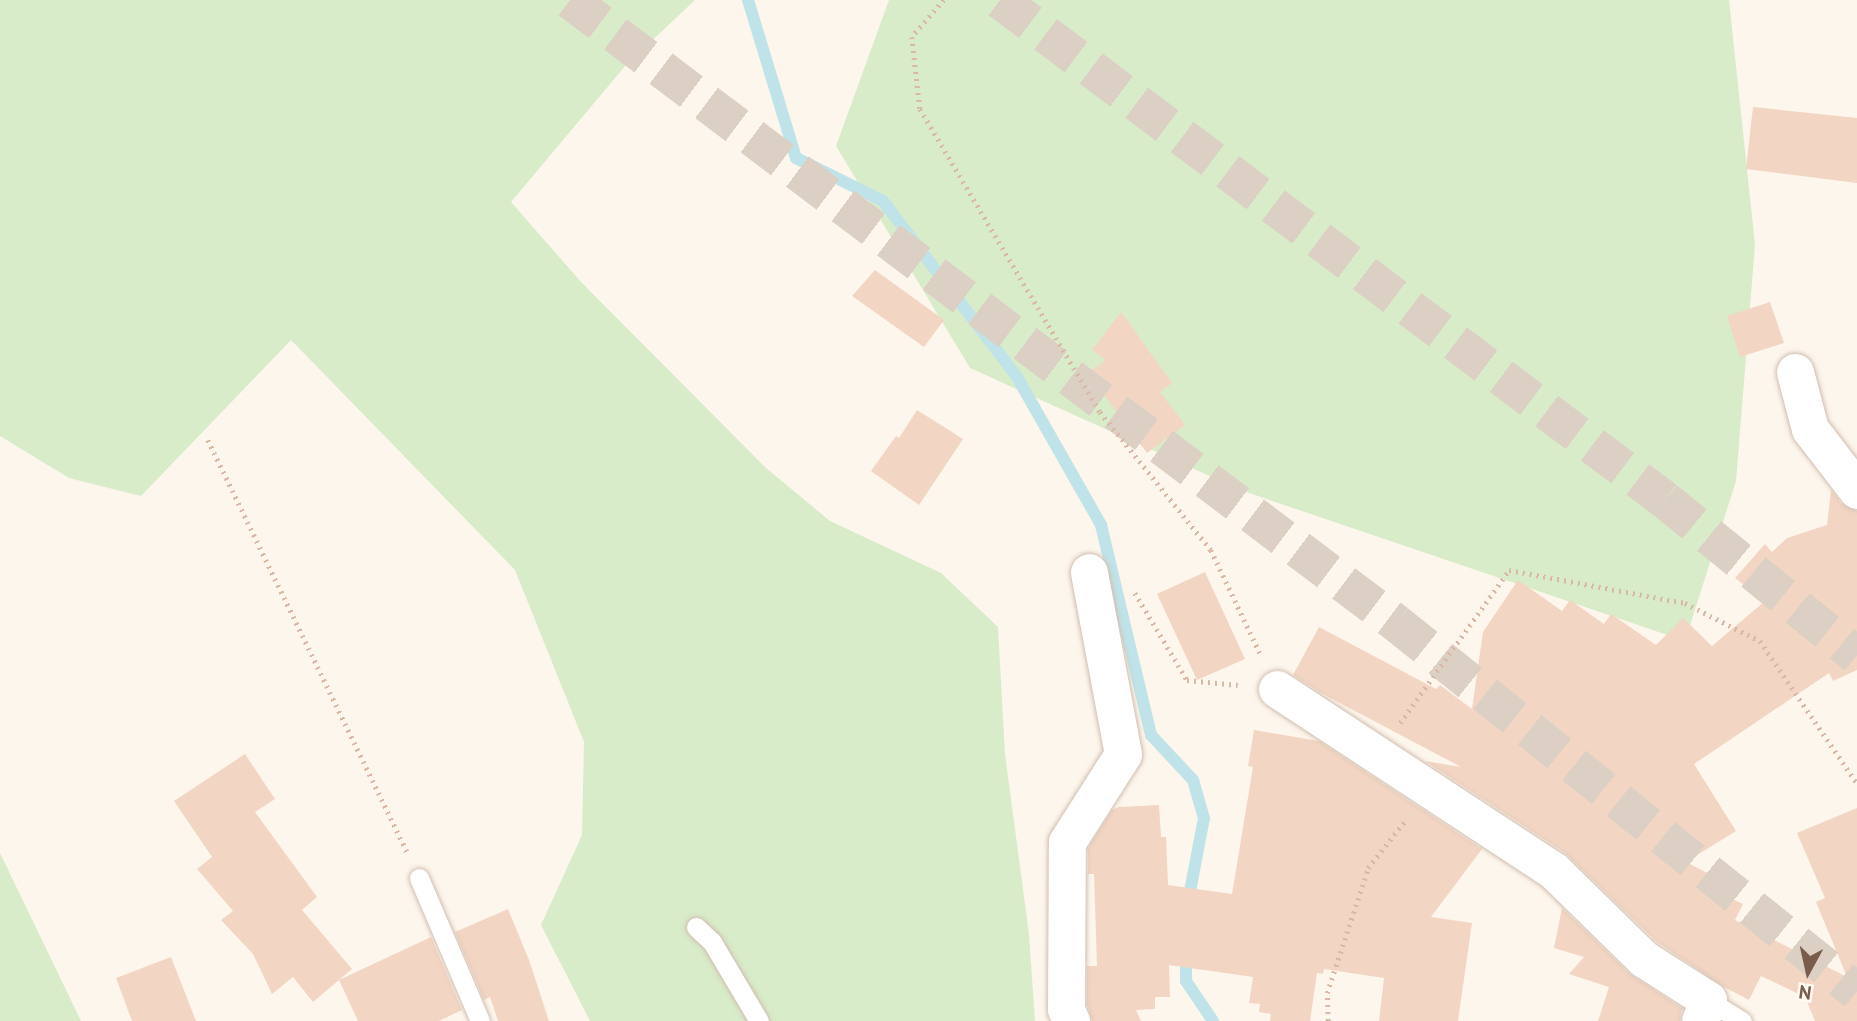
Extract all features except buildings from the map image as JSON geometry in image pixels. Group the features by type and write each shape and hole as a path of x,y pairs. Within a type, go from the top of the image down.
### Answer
{"street":[{"path":"1794,372 1810,429 1857,491"},
{"path":"1071,1021 1066,1009 1067,842 1123,754 1089,572"},
{"path":"1277,689 1553,870 1644,960 1704,1010"}],"lane":[{"path":"419,878 480,1021"},
{"path":"696,927 719,954 760,1021"},
{"path":"1704,1010 1742,1021"}],"path":[{"path":"944,0 912,37 920,109 1100,412 1210,550 1277,689"},
{"path":"208,440 419,878"},
{"path":"1377,755 1509,570 1685,603 1760,641 1857,783"},
{"path":"1089,572 1136,593 1187,680 1277,689"},
{"path":"1328,1021 1327,993 1368,868 1429,790"}],"green space":[{"path":"0,0 695,0 626,65 511,202 582,283 766,468 830,521 941,573 998,627 1005,754 1029,934 1035,1021 590,1021 541,925 582,835 584,742 515,570 291,340 141,496 69,478 0,436"},
{"path":"889,0 1729,0 1755,245 1736,481 1685,641 1243,491 970,368 836,146"},
{"path":"0,853 81,1021 0,1021"}],"waterway":[{"path":"748,0 796,158 883,201 1017,377 1101,525 1151,735 1193,780 1204,818 1188,902"},
{"path":"1186,952 1186,981 1213,1021"}],"tunnel":[{"path":"570,0 1396,623 1857,992"},
{"path":"1000,0 1665,500 1857,656"}]}
